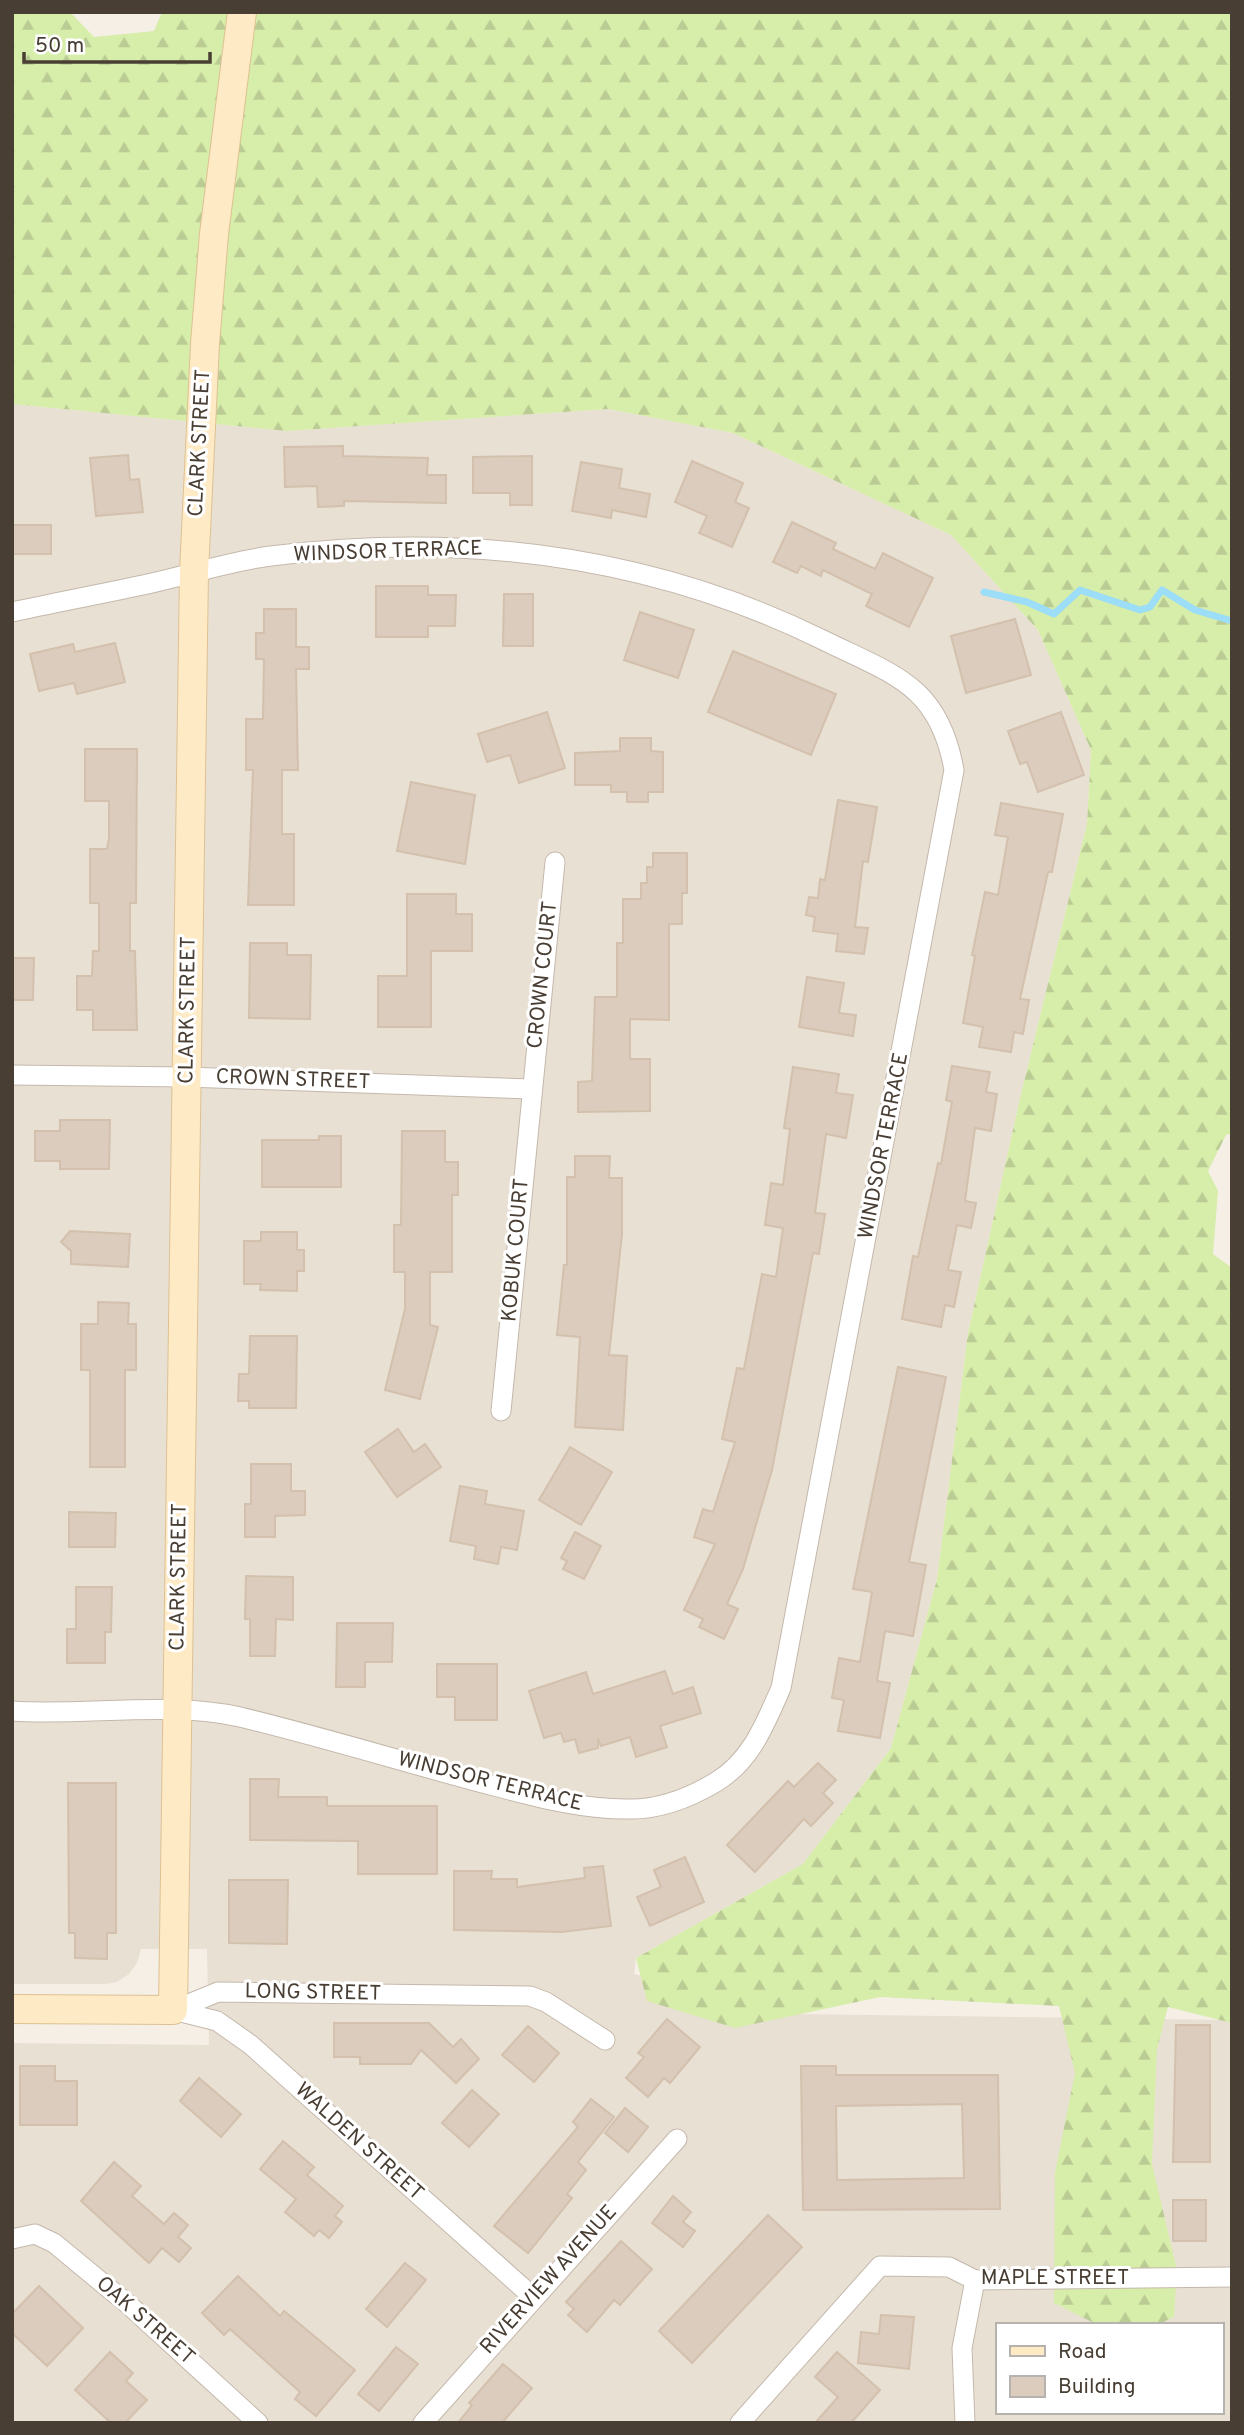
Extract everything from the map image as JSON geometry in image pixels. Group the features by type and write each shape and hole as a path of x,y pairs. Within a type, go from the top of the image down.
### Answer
{"street":[{"name":"CLARK STREET","path":"173,2010 194,572 206,330 214,234 242,12"},
{"name":"WINDSOR TERRACE","path":"12,612 271,556 441,547 562,557 667,579 781,620 903,681 926,699 938,714 954,770 781,1688 756,1744 718,1781 677,1801 632,1810 596,1808 502,1788 237,1716 177,1712 12,1711"},
{"name":"CROWN COURT","path":"531,1089 555,862"},
{"name":"CROWN STREET","path":"12,1074 531,1089"},
{"name":"KOBUK COURT","path":"501,1411 531,1089"},
{"name":"LONG STREET","path":"12,2009 173,2010 218,1992 530,1996 546,2002 605,2040"},
{"name":"WALDEN STREET","path":"173,2010 217,2021 251,2045 533,2297"},
{"name":"RIVERVIEW AVENUE","path":"423,2423 677,2139"},
{"name":"OAK STREET","path":"18,2237 35,2234 54,2243 129,2305 258,2423"},
{"name":"MAPLE STREET","path":"740,2423 880,2266 949,2267 975,2280 1232,2277"},
{"path":"965,2423 962,2348 975,2280"}],"shaded area":[{"path":"12,404 287,431 608,409 733,433 951,535 1038,630 1091,750 1087,824 1020,1098 968,1333 937,1579 891,1748 803,1864 636,1958 634,1974 795,2014 1232,2020 1232,2423 12,2423 12,2043 209,2045 207,1949 141,1949 137,1963 129,1974 117,1982 12,1984"}],"green space":[{"path":"12,12 70,12 94,37 154,31 162,12 1232,12 1232,1133 1226,1135 1208,1171 1218,1191 1213,1254 1232,1268 1232,2023 1168,2007 1157,2049 1152,2164 1177,2270 1174,2317 1161,2323 1094,2323 1054,2303 1055,2172 1075,2073 1059,2006 880,1997 735,2028 647,2001 636,1958 803,1864 891,1748 937,1579 968,1333 1020,1098 1087,824 1091,750 1038,630 951,535 733,433 608,409 287,431 12,404"}],"building":[{"path":"343,446 343,456 428,458 427,475 446,475 446,503 344,501 344,506 318,507 317,486 285,487 284,447"},
{"path":"128,455 130,480 139,479 143,512 96,516 90,458"},
{"path":"532,456 532,505 510,505 510,493 473,493 473,457"},
{"path":"692,461 743,483 735,502 749,508 732,547 699,533 707,516 675,502"},
{"path":"581,462 622,469 619,488 650,494 646,517 612,510 611,518 572,511"},
{"path":"792,522 836,543 833,549 875,569 883,553 933,578 909,627 866,606 872,594 823,570 821,576 801,566 797,573 773,562"},
{"path":"12,525 51,525 51,554 12,554"},
{"path":"376,586 428,586 428,595 456,595 455,626 428,626 428,637 376,637"},
{"path":"504,594 533,594 533,646 503,646"},
{"path":"264,609 296,609 296,647 309,647 309,669 296,669 298,770 282,770 282,834 294,834 294,905 248,905 253,770 246,770 246,719 263,719 264,659 256,659 256,633 264,633"},
{"path":"640,612 694,630 678,678 624,660"},
{"path":"1015,619 1031,675 966,693 951,636"},
{"path":"115,643 125,682 77,694 74,683 39,691 30,654 73,644 75,652"},
{"path":"733,651 836,694 811,755 708,712"},
{"path":"547,712 565,768 519,783 510,755 487,762 478,734"},
{"path":"1061,712 1084,775 1038,792 1027,762 1020,764 1008,731"},
{"path":"620,738 651,738 651,751 663,752 663,792 648,792 648,802 627,802 627,792 611,792 611,785 575,785 575,753 620,751"},
{"path":"85,749 137,749 136,903 130,903 130,951 135,951 137,1030 93,1030 93,1010 77,1010 77,976 92,976 93,951 99,951 99,903 90,903 90,849 107,849 109,838 109,801 85,801"},
{"path":"411,782 475,795 465,864 397,851"},
{"path":"838,800 877,807 868,862 863,861 855,927 868,928 864,954 836,951 838,934 813,931 815,917 806,915 809,897 818,898 820,879 825,880"},
{"path":"1001,803 1063,814 1052,872 1048,872 1020,999 1029,1000 1023,1034 1014,1032 1011,1052 979,1047 983,1027 963,1023 975,956 972,955 985,892 998,895 1008,837 995,835"},
{"path":"653,853 687,853 687,893 682,893 682,924 669,924 669,1020 630,1019 630,1059 650,1059 650,1111 578,1112 578,1082 592,1081 595,997 617,997 617,943 623,943 623,899 641,899 641,883 647,883 647,867 653,867"},
{"path":"407,894 456,894 456,914 472,914 472,951 431,951 431,1027 378,1027 378,976 407,976"},
{"path":"250,943 287,943 287,955 311,955 310,1019 249,1018"},
{"path":"12,958 34,958 33,1000 12,1000"},
{"path":"807,977 844,983 839,1013 856,1015 853,1036 799,1027"},
{"path":"952,1066 990,1072 986,1092 997,1094 991,1131 975,1128 965,1201 976,1203 971,1228 957,1225 948,1270 961,1272 954,1307 945,1305 941,1327 902,1319 913,1256 918,1257 938,1163 941,1164 952,1102 946,1100"},
{"path":"793,1067 839,1074 836,1093 853,1095 846,1138 826,1134 815,1213 825,1214 819,1254 813,1253 772,1470 743,1569 727,1604 738,1609 724,1639 699,1627 703,1619 684,1610 715,1544 694,1537 703,1509 713,1512 735,1442 722,1439 737,1368 744,1369 762,1274 776,1277 783,1228 765,1225 771,1183 783,1185 790,1129 784,1128"},
{"path":"60,1120 110,1120 109,1169 60,1169 60,1161 35,1161 35,1131 60,1131"},
{"path":"402,1131 445,1131 445,1162 458,1162 458,1195 452,1195 452,1272 430,1272 430,1325 438,1327 420,1399 385,1390 405,1309 405,1272 394,1272 394,1225 401,1225"},
{"path":"319,1136 341,1136 341,1187 262,1187 262,1140 319,1140"},
{"path":"575,1156 610,1156 609,1178 622,1178 622,1234 609,1355 627,1356 623,1430 575,1427 580,1337 557,1335 564,1265 567,1265 567,1177 575,1177"},
{"path":"70,1231 130,1234 128,1267 71,1264 71,1251 61,1242"},
{"path":"261,1232 297,1232 297,1250 304,1250 304,1271 297,1271 297,1291 260,1290 261,1284 244,1284 244,1241 261,1241"},
{"path":"98,1302 129,1303 128,1324 136,1324 136,1370 125,1370 125,1467 90,1467 90,1370 81,1370 81,1324 98,1324"},
{"path":"250,1336 297,1336 296,1408 249,1408 249,1401 238,1401 239,1374 249,1374"},
{"path":"898,1367 946,1377 909,1562 926,1565 913,1636 885,1631 877,1681 890,1683 880,1738 838,1731 844,1700 832,1698 839,1658 860,1662 872,1592 853,1589"},
{"path":"398,1429 414,1452 425,1444 441,1467 397,1497 365,1452"},
{"path":"570,1447 612,1472 581,1525 539,1500"},
{"path":"251,1464 291,1464 291,1491 305,1491 305,1515 275,1516 275,1537 245,1537 245,1504 251,1504"},
{"path":"460,1486 487,1491 485,1504 524,1511 517,1550 501,1547 498,1564 474,1559 476,1546 450,1541"},
{"path":"69,1512 116,1513 115,1547 69,1547"},
{"path":"575,1532 601,1546 584,1579 563,1569 567,1561 561,1558"},
{"path":"246,1576 293,1577 293,1620 276,1619 275,1656 250,1656 250,1619 245,1619"},
{"path":"76,1587 112,1587 111,1632 105,1632 105,1663 67,1663 67,1629 76,1629"},
{"path":"337,1623 393,1623 392,1662 365,1662 365,1687 336,1687"},
{"path":"437,1664 497,1664 497,1720 455,1720 455,1697 437,1697"},
{"path":"665,1671 673,1694 693,1687 701,1713 660,1726 667,1747 636,1757 630,1737 601,1746 598,1739 598,1748 579,1753 575,1739 564,1742 561,1733 544,1738 529,1691 586,1672 593,1694"},
{"path":"818,1763 836,1780 823,1793 833,1803 811,1826 804,1819 755,1872 727,1845 788,1781 794,1787"},
{"path":"250,1779 279,1779 278,1797 327,1797 327,1806 437,1806 437,1874 358,1874 358,1841 250,1840"},
{"path":"68,1783 116,1783 116,1933 107,1933 107,1959 75,1958 75,1933 69,1933"},
{"path":"685,1857 704,1902 650,1926 637,1897 661,1887 654,1870"},
{"path":"603,1866 611,1926 562,1932 454,1930 454,1871 492,1871 491,1879 517,1879 517,1887 585,1878 584,1868"},
{"path":"229,1880 288,1880 287,1944 229,1943"},
{"path":"667,2019 700,2047 670,2083 664,2078 648,2097 626,2078 644,2057 638,2053"},
{"path":"334,2023 429,2023 453,2047 461,2039 479,2059 456,2083 421,2050 411,2064 360,2064 360,2057 334,2057"},
{"path":"1176,2025 1210,2025 1210,2162 1173,2162"},
{"path":"528,2026 559,2053 534,2082 502,2055"},
{"path":"20,2066 55,2066 55,2081 77,2081 77,2125 20,2125"},
{"path":"801,2066 836,2066 836,2075 998,2075 1000,2209 803,2210","holes":["962,2104 964,2178 837,2180 836,2106"]},
{"path":"199,2078 241,2114 221,2137 180,2101"},
{"path":"472,2090 499,2114 469,2147 442,2123"},
{"path":"591,2099 614,2117 578,2162 586,2170 567,2194 572,2198 528,2253 494,2226 578,2127 573,2122"},
{"path":"625,2108 648,2127 628,2152 605,2133"},
{"path":"283,2141 314,2167 307,2175 343,2206 335,2216 342,2222 329,2238 319,2230 314,2236 285,2212 296,2199 260,2169"},
{"path":"114,2162 141,2186 132,2196 164,2224 174,2213 188,2225 178,2237 191,2248 179,2262 162,2248 149,2263 81,2201"},
{"path":"673,2196 691,2212 683,2222 695,2231 683,2247 652,2223"},
{"path":"1173,2200 1206,2200 1206,2241 1173,2241"},
{"path":"768,2215 802,2247 692,2363 659,2331"},
{"path":"621,2241 652,2269 620,2305 614,2300 587,2332 568,2315 574,2309 566,2302"},
{"path":"405,2263 426,2280 387,2327 366,2309"},
{"path":"238,2276 280,2316 284,2311 355,2370 316,2416 295,2399 300,2392 230,2329 224,2335 202,2313"},
{"path":"39,2286 83,2328 47,2366 12,2333 12,2314"},
{"path":"881,2315 914,2317 909,2369 858,2363 861,2332 879,2334"},
{"path":"396,2347 418,2364 379,2411 358,2394"},
{"path":"110,2352 133,2373 126,2381 147,2400 125,2423 111,2423 75,2390"},
{"path":"837,2352 880,2390 851,2423 815,2423 838,2397 815,2377"},
{"path":"503,2364 532,2388 502,2423 458,2423 472,2405 469,2403"}],"waterway":[{"path":"984,592 1027,602 1054,614 1080,590 1140,610 1150,607 1162,590 1195,610 1232,621"}]}
